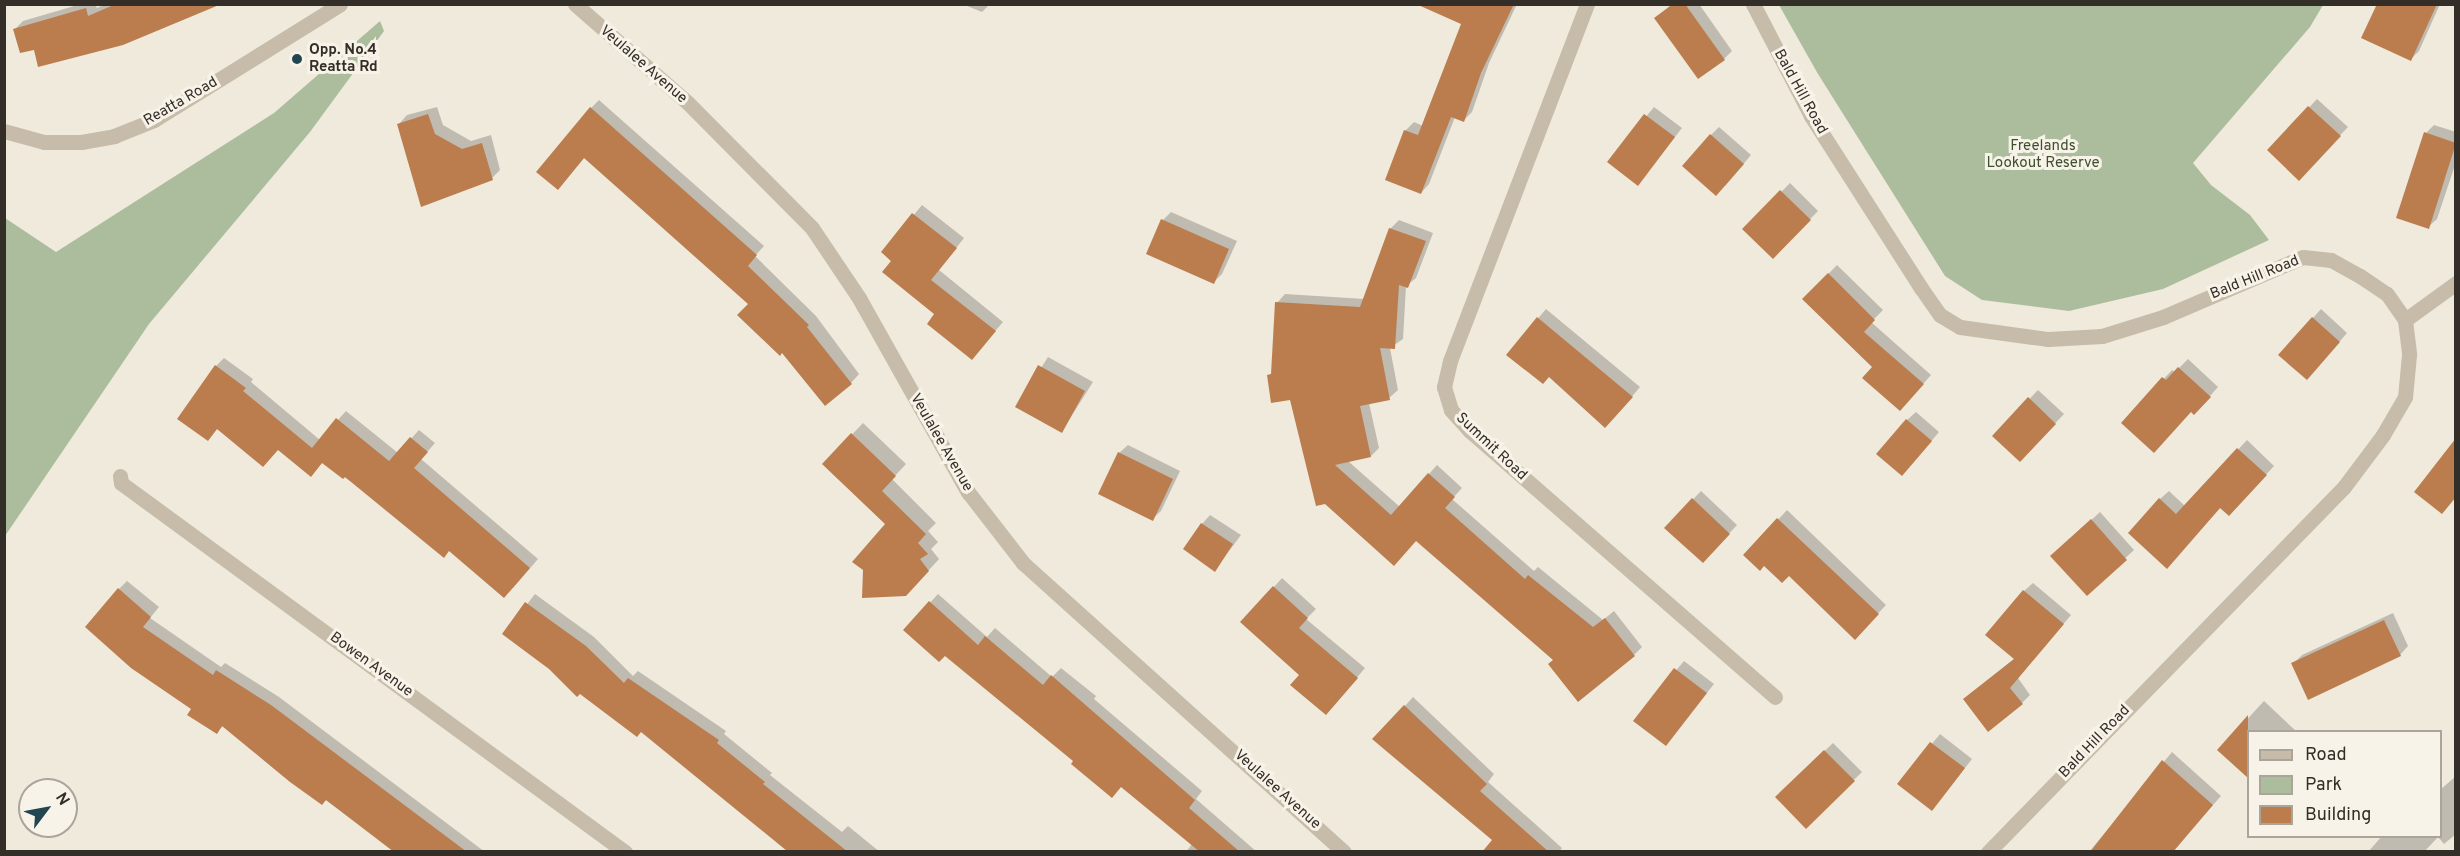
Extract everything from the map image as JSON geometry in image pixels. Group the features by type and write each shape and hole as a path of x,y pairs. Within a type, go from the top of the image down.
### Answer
{"street":[{"name":"Reatta Road","path":"4,131 44,142 81,142 114,136 154,120 340,4"},
{"name":"Veulalee Avenue","path":"575,4 688,104 812,228 859,298 968,492 1023,563 1344,852"},
{"name":"Summit Road","path":"1587,4 1450,361 1444,387 1451,410 1468,430 1774,697"},
{"name":"Bald Hill Road","path":"1753,4 1811,116 1921,288 1940,315 1960,327 2048,339 2102,336 2163,317 2303,257 2331,261 2360,276 2386,294 2405,320 2409,355 2405,397 2383,435 2344,487 1988,852"},
{"path":"2405,320 2456,283"},
{"name":"Bowen Avenue","path":"120,476 131,490 625,852"}],"green space":[{"name":"Freelands Lookout Reserve","path":"1779,5 2323,5 2310,27 2193,163 2211,185 2250,215 2269,240 2163,289 2069,311 1982,300 1945,276 1818,74"},
{"path":"380,21 384,31 310,132 149,324 5,536 5,218 56,252 274,113"}],"building":[{"path":"116,4 219,5 123,45 38,67 34,50 20,53 13,29 86,8 88,16"},
{"path":"1416,4 1514,4 1481,73 1464,122 1451,117 1421,194 1385,180 1404,130 1418,135 1461,24"},
{"path":"1673,4 1685,4 1725,60 1698,79 1654,18"},
{"path":"2377,4 2437,4 2411,61 2361,38"},
{"path":"2308,106 2341,136 2299,181 2267,150"},
{"path":"590,107 757,255 748,266 809,325 807,327 852,384 825,406 782,353 780,356 737,315 748,304 584,158 558,190 536,172"},
{"path":"428,114 435,134 462,149 482,143 493,180 421,207 397,124"},
{"path":"1644,114 1675,137 1638,186 1607,162"},
{"path":"2424,132 2456,143 2429,229 2396,218"},
{"path":"1710,134 1744,164 1716,196 1682,166"},
{"path":"1780,190 1811,220 1773,259 1742,229"},
{"path":"912,213 957,248 931,280 996,331 972,360 927,324 934,314 882,272 891,261 881,252"},
{"path":"1161,219 1229,249 1214,284 1146,254"},
{"path":"1389,228 1426,241 1408,288 1399,285 1395,349 1380,348 1390,400 1360,406 1371,457 1335,465 1391,515 1428,473 1455,497 1445,508 1525,579 1528,575 1593,627 1605,618 1635,656 1578,702 1548,664 1553,660 1416,541 1394,566 1325,504 1316,506 1290,400 1271,403 1267,375 1271,374 1275,302 1360,307"},
{"path":"1828,273 1875,320 1864,332 1924,384 1900,411 1862,378 1872,367 1802,299"},
{"path":"1537,317 1633,397 1605,428 1549,377 1543,384 1506,355"},
{"path":"2312,317 2340,342 2307,380 2278,355"},
{"path":"215,365 246,388 243,391 312,448 336,418 389,461 410,437 428,452 414,468 530,568 504,598 449,551 444,558 345,477 343,479 322,463 311,477 278,450 263,467 217,429 208,441 177,419"},
{"path":"1038,365 1085,391 1062,433 1015,407"},
{"path":"2178,367 2211,397 2194,415 2191,412 2154,453 2121,423 2162,377 2166,380"},
{"path":"2028,397 2056,424 2020,462 1992,436"},
{"path":"1906,419 1932,441 1902,476 1876,454"},
{"path":"851,433 896,476 882,491 926,534 918,543 928,554 920,559 929,571 906,596 862,598 863,570 852,562 885,524 822,464"},
{"path":"2456,438 2456,497 2442,514 2414,492"},
{"path":"2237,448 2267,475 2229,516 2220,508 2167,569 2128,533 2159,498 2176,514"},
{"path":"1118,452 1173,479 1153,521 1098,494"},
{"path":"1692,498 1730,534 1703,563 1664,528"},
{"path":"1777,518 1879,614 1855,640 1789,576 1782,583 1764,566 1760,571 1743,555"},
{"path":"2091,519 2127,560 2087,596 2050,556"},
{"path":"1201,523 1233,544 1215,572 1183,549"},
{"path":"1273,586 1308,618 1299,628 1358,678 1326,715 1290,685 1299,675 1240,622"},
{"path":"118,588 151,617 143,627 213,675 216,670 271,705 467,852 394,852 326,800 322,805 290,782 222,726 217,734 187,715 191,709 131,668 85,627"},
{"path":"2023,590 2064,624 2010,688 2023,704 1988,732 1963,699 2014,659 1985,635"},
{"path":"929,601 978,645 985,636 1043,685 1051,675 1195,800 1189,808 1240,852 1200,852 1121,787 1112,798 1071,764 1073,761 945,656 939,662 903,630"},
{"path":"525,602 586,646 624,683 628,678 719,740 717,743 765,782 763,784 848,852 787,851 641,732 637,737 580,694 577,697 549,669 502,634"},
{"path":"2384,620 2401,656 2308,700 2291,663"},
{"path":"1674,668 1707,693 1666,746 1633,721"},
{"path":"1404,705 1487,784 1480,791 1549,852 1482,852 1492,840 1372,739"},
{"path":"2248,715 2247,777 2217,750"},
{"path":"1930,742 1965,768 1932,811 1897,784"},
{"path":"1824,750 1855,781 1806,829 1775,797"},
{"path":"2162,760 2213,805 2173,852 2090,852"}],"place":[{"name":"Opp. No.4 Reatta Rd","path":"297,59"}]}
